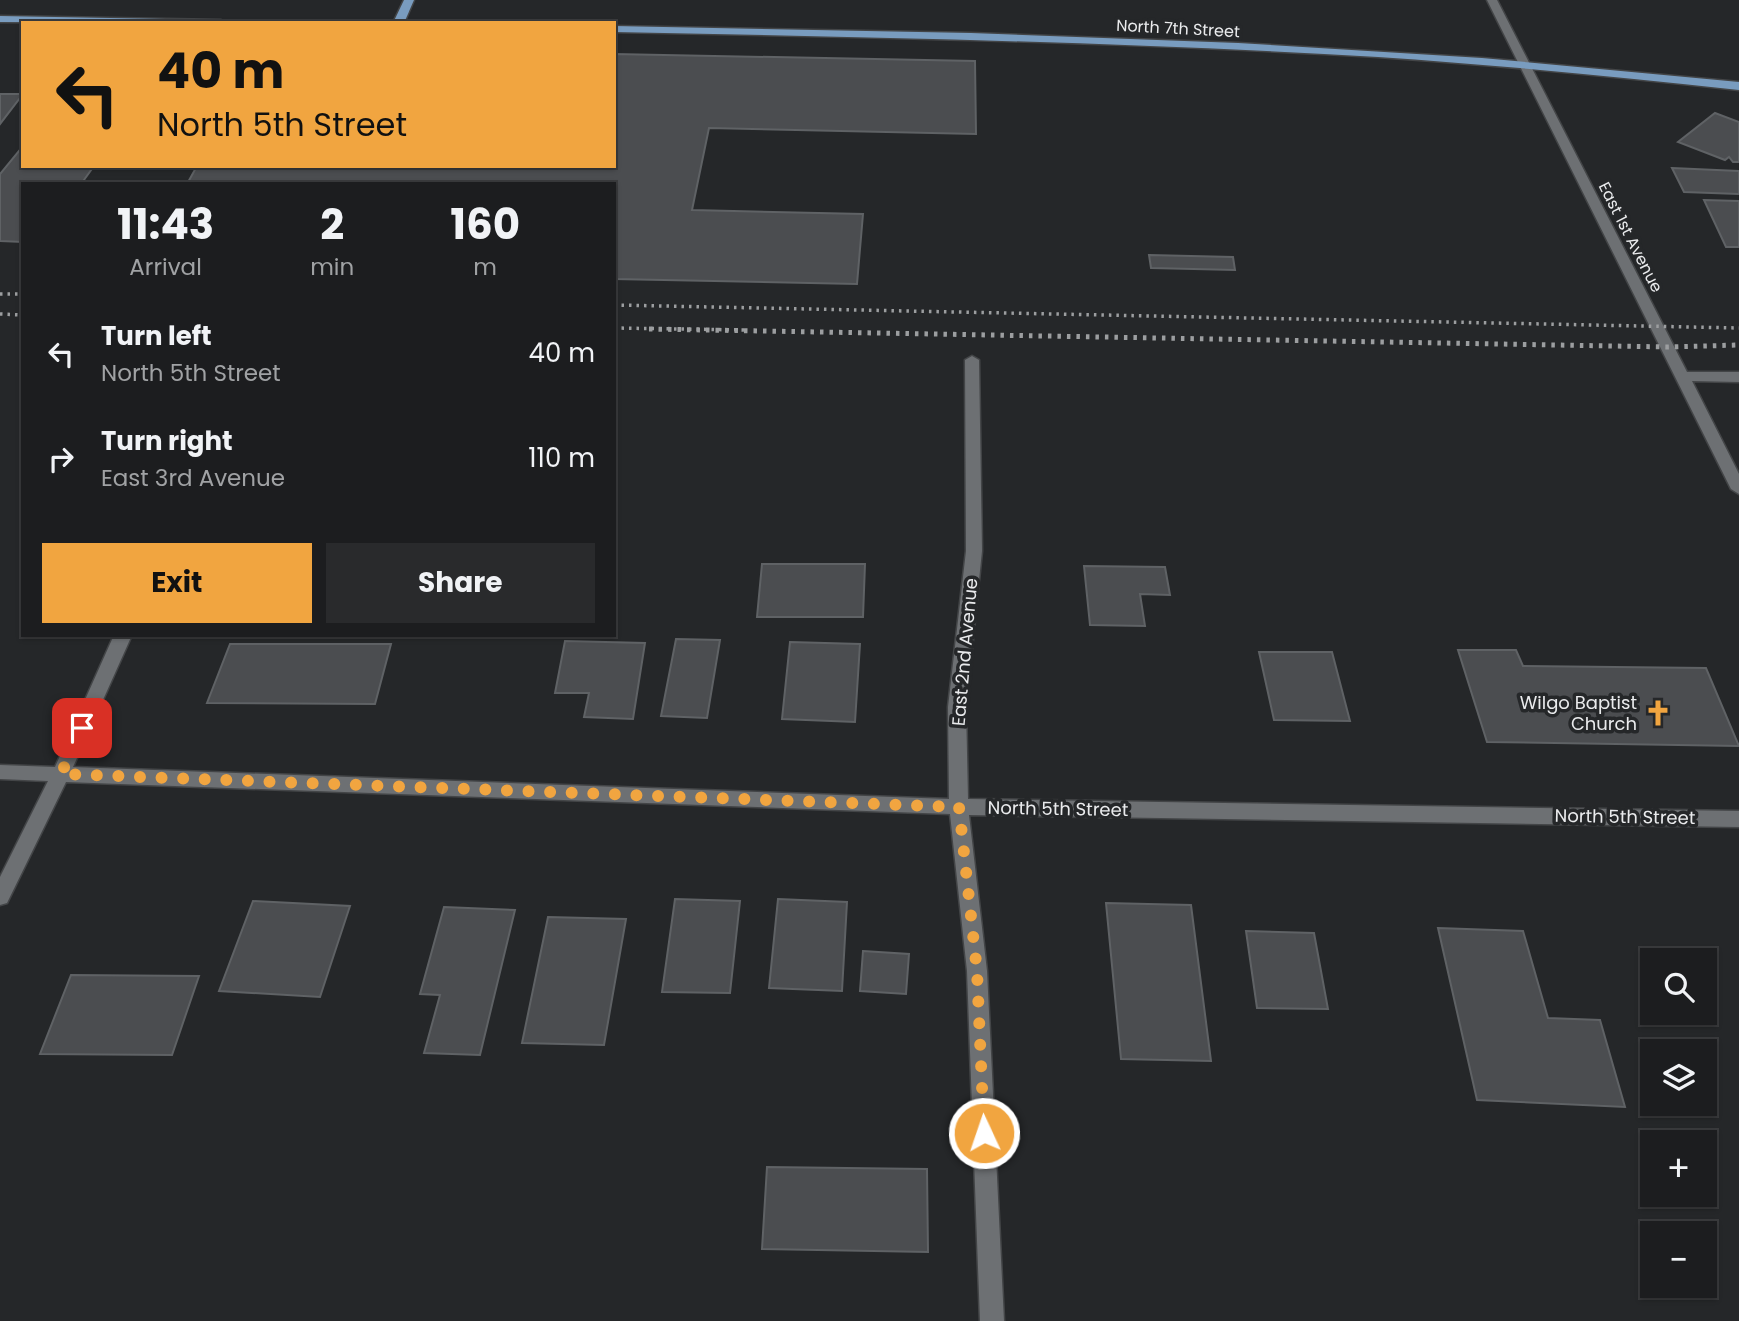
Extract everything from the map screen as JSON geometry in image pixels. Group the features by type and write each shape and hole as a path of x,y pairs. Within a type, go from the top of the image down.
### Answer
{"main road":[{"path":"399,21 409,0"},
{"path":"0,19 110,21"},
{"name":"North 7th Street","path":"616,29 960,34 1330,51 1526,65 1739,86"}],"street":[{"name":"East 1st Avenue","path":"1492,0 1739,489"},
{"name":"East 2nd Avenue","path":"972,360 974,551 957,707 959,807 977,971 992,1321"},
{"path":"1683,376 1739,377"},
{"path":"0,897 61,774 122,637"},
{"name":"North 5th Street","path":"0,772 959,807 1739,819"}],"building":[{"path":"616,54 975,61 976,134 709,128 692,210 863,214 857,284 616,279 616,182 188,182 196,168 616,168"},
{"path":"0,94 21,94 21,97 0,124"},
{"path":"1715,113 1739,122 1739,162 1733,162 1729,157 1725,160 1678,142"},
{"path":"21,148 21,168 93,168 82,182 21,182 21,242 0,241 0,174"},
{"path":"1672,168 1739,171 1739,194 1684,192"},
{"path":"1704,200 1739,201 1739,247 1726,247"},
{"path":"1149,255 1233,257 1235,270 1151,268"},
{"path":"762,564 865,564 863,617 757,617"},
{"path":"1084,566 1165,567 1170,595 1140,594 1145,626 1090,625"},
{"path":"676,639 720,640 707,718 661,716"},
{"path":"565,641 645,643 633,719 584,717 589,693 555,693"},
{"path":"790,642 860,644 855,722 782,719"},
{"path":"230,644 391,644 375,704 207,703"},
{"path":"1458,650 1516,650 1523,666 1706,668 1739,746 1487,742"},
{"path":"1259,652 1332,652 1350,721 1274,720"},
{"path":"675,899 740,901 730,993 662,992"},
{"path":"778,899 847,902 842,991 769,988"},
{"path":"253,901 350,906 320,997 219,991"},
{"path":"1106,903 1191,905 1211,1061 1121,1059"},
{"path":"444,907 515,910 480,1055 424,1053 440,995 420,994"},
{"path":"548,917 626,919 604,1045 522,1043"},
{"path":"1438,928 1523,931 1548,1018 1600,1020 1625,1107 1477,1100"},
{"path":"1246,931 1314,933 1328,1009 1257,1008"},
{"path":"863,951 909,954 906,994 860,991"},
{"path":"71,975 199,976 172,1055 40,1054"},
{"path":"767,1167 927,1169 928,1252 762,1249"}],"railway":[{"path":"0,294 21,294"},
{"path":"616,305 1739,328"},
{"path":"0,314 21,315"},
{"path":"616,328 746,330"},
{"path":"649,329 1668,347 1739,345"}],"place":[{"name":"Wilgo Baptist Church","path":"1658,713"}],"route":[{"path":"82,728 61,774 959,807 977,971 984,1133"}]}
